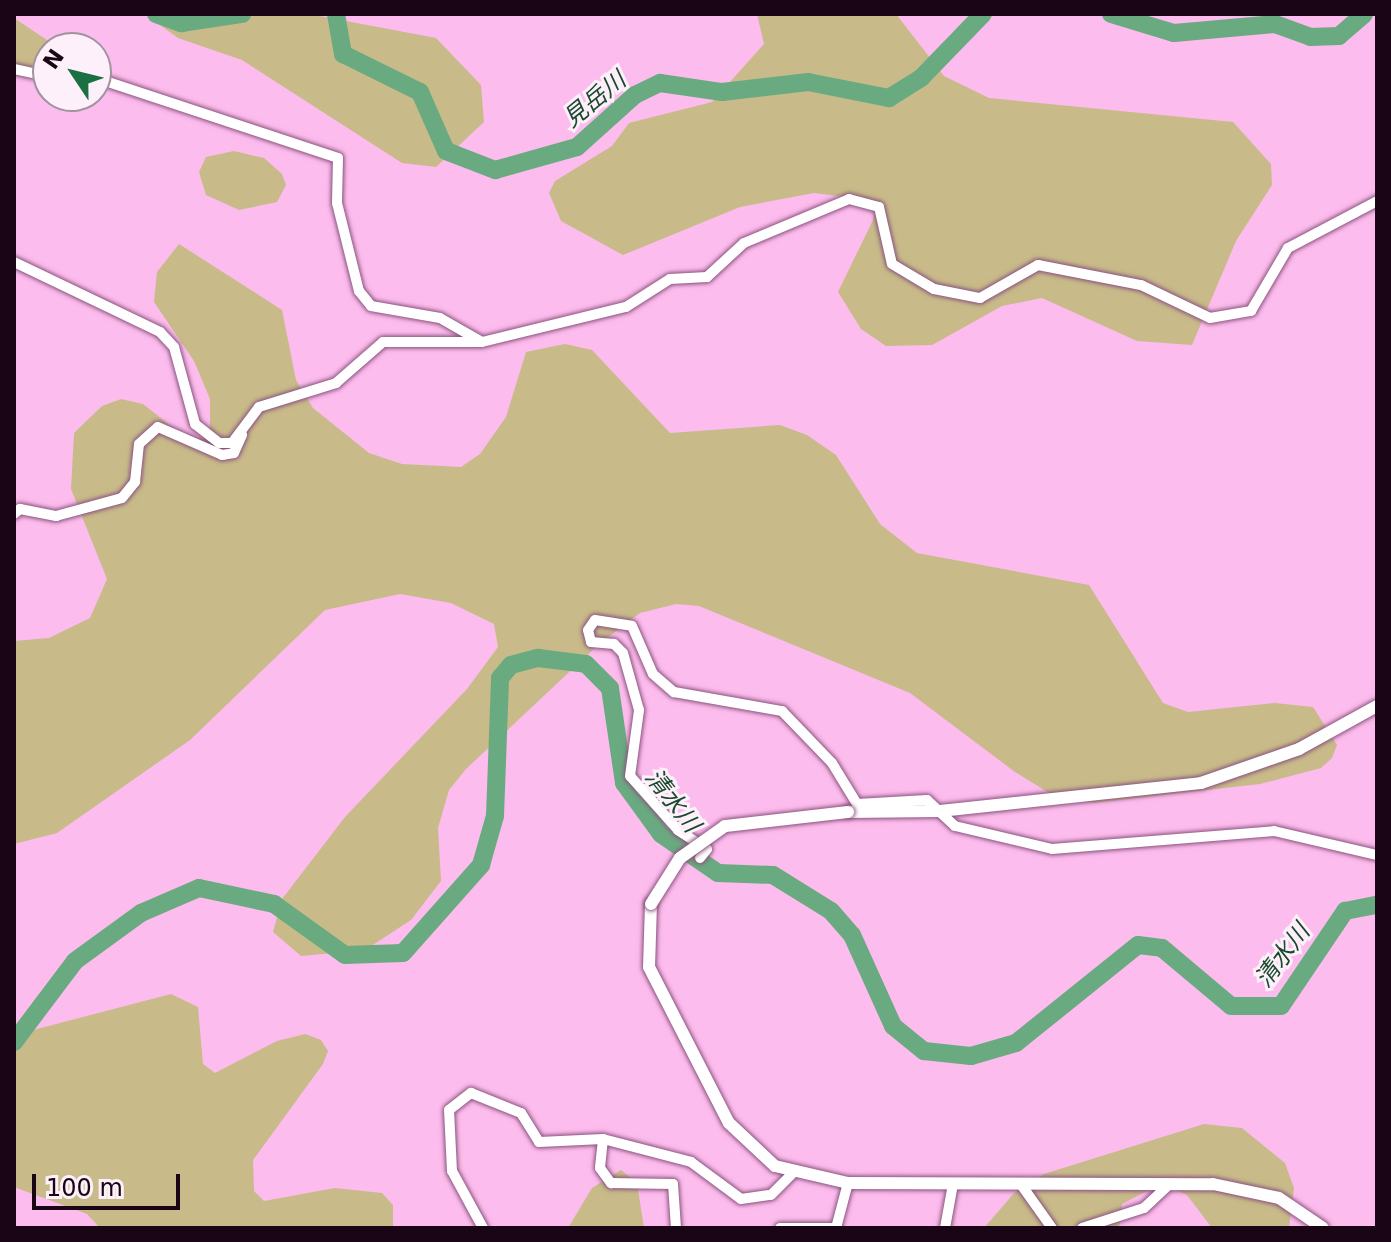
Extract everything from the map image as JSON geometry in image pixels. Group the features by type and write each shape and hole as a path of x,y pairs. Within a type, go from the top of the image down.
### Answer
{"street":[{"path":"112,83 338,158 337,203 359,291 371,306 440,318 482,342"},
{"path":"14,262 160,332 174,347 195,424 219,443 232,443 259,407 351,374 383,342 482,342 626,307 670,279 707,277 744,243 849,199 879,207 892,264 934,289 980,298 1038,265 1141,285 1185,311 1232,318 1267,293 1288,248 1377,201"},
{"path":"14,514 20,509 56,516 122,498 135,482 139,444 158,427 222,455 234,453 242,429"},
{"path":"700,858 707,849 668,821 630,776 639,710 623,653 614,644 591,642 595,620 632,626 653,674 674,692 782,711 832,763 853,803 927,800 955,826 1020,846 1094,850 1168,835 1274,831 1377,855"},
{"path":"1323,1228 1251,1189 1170,1184 848,1183 793,1173 745,1142 693,1059 649,967 651,904 680,858 717,830 767,817 940,811 1201,783 1299,749 1377,706"},
{"path":"483,1228 452,1171 449,1110 461,1096 471,1093 521,1113 539,1142 603,1139 691,1162 741,1199 771,1195 793,1173"},
{"path":"603,1139 600,1168 611,1183 673,1184 676,1228"},
{"path":"780,1228 834,1228 848,1183"},
{"path":"1020,1183 1052,1228"},
{"path":"945,1228 953,1184"},
{"path":"1082,1228 1144,1208 1170,1184"}],"shaded area":[{"path":"145,14 309,14 436,38 481,85 484,122 436,167 402,163 242,60 178,38"},
{"path":"757,14 896,14 944,76 989,98 1233,122 1271,164 1272,185 1236,241 1192,345 1137,341 1042,298 1002,306 932,345 886,346 861,329 838,292 873,220 875,208 854,198 814,193 740,207 623,255 561,221 549,193 555,181 612,146 629,123 712,102 764,44"},
{"path":"14,18 35,32 32,32 32,78 14,75"},
{"path":"234,151 264,158 282,174 286,185 277,202 239,210 206,195 199,172 206,157"},
{"path":"179,244 282,310 296,380 313,408 369,453 402,464 461,467 480,454 506,417 526,352 565,344 592,350 670,433 780,425 807,435 836,455 880,524 917,553 1089,585 1163,703 1188,712 1275,703 1313,707 1337,745 1332,758 1321,768 1260,784 1093,803 1049,793 1015,772 910,693 699,606 676,604 640,613 598,645 466,769 449,790 438,828 441,881 411,920 365,950 301,956 273,932 282,899 345,817 467,689 498,647 494,624 451,603 400,594 325,610 190,740 57,833 14,844 14,641 49,638 90,618 107,579 71,489 74,433 102,406 121,399 143,404 185,437 203,439 210,430 210,399 194,361 154,302 157,272"},
{"path":"171,994 198,1007 203,1064 215,1073 277,1041 305,1034 321,1040 328,1051 323,1064 253,1160 254,1191 264,1201 335,1188 382,1193 393,1205 393,1228 100,1228 87,1214 14,1187 14,1035"},
{"path":"1204,1124 1242,1128 1285,1163 1294,1188 1289,1228 1212,1228 1187,1195 1162,1183 1122,1204 1119,1228 984,1228 1015,1192 1044,1174"},
{"path":"621,1170 637,1183 644,1228 568,1228 592,1188"}],"waterway":[{"name":"見岳川","path":"156,14 181,23 242,14"},
{"name":"見岳川","path":"336,14 343,54 420,92 446,151 495,170 577,147 635,95 660,83 722,92 808,82 889,98 921,78 983,14"},
{"name":"見岳川","path":"1111,14 1174,33 1275,24 1310,37 1339,36 1364,14"},
{"name":"清水川","path":"14,1042 75,961 141,913 199,888 274,904 345,955 403,953 481,865 495,816 500,678 511,665 538,658 586,664 610,688 624,783 661,834 718,873 773,875 831,911 852,935 893,1026 924,1051 971,1056 1016,1043 1138,945 1162,948 1231,1006 1281,1006 1345,911 1377,905"}]}
